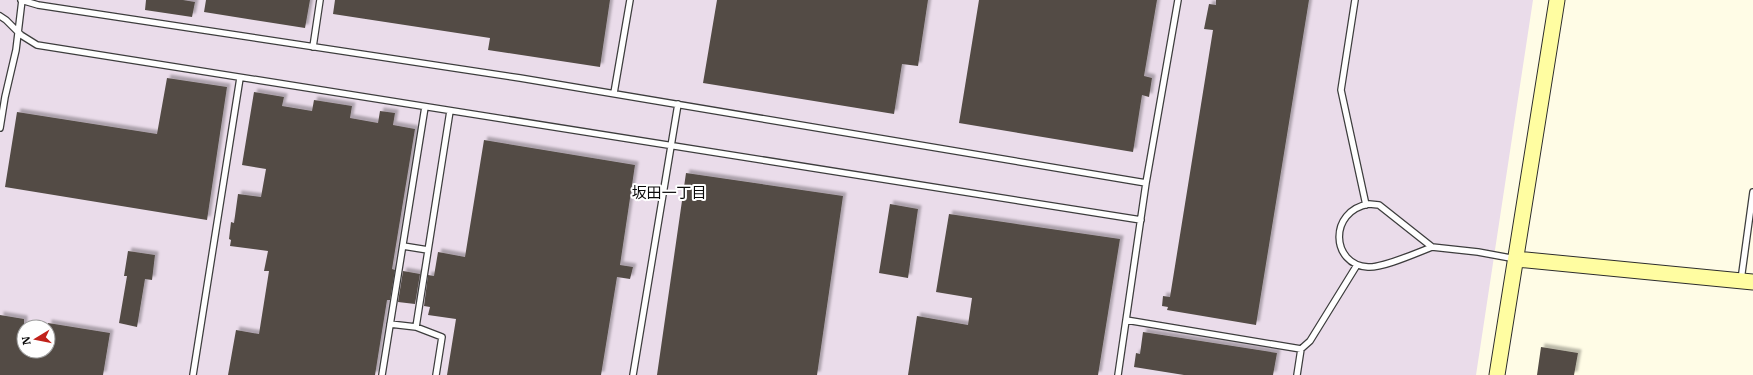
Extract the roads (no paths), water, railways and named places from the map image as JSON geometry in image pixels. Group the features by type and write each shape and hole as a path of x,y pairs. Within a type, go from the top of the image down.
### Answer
{"street":[{"path":"1497,375 1557,0"},
{"path":"1516,259 1747,281"}],"lane":[{"path":"0,128 5,97 14,61 22,0 38,6 678,104 1146,183"},
{"path":"313,47 320,0"},
{"path":"614,94 630,0"},
{"path":"1118,375 1146,183 1178,0"},
{"path":"1356,0 1340,90 1366,205"},
{"path":"0,16 18,32 37,45 1141,220"},
{"path":"193,375 240,78"},
{"path":"633,375 678,104"},
{"path":"382,375 425,107"},
{"path":"416,327 450,111"},
{"path":"1747,281 1753,192"},
{"path":"1432,247 1379,205 1359,206 1350,211 1344,219 1340,229 1339,239 1342,250 1348,258 1357,265 1367,267 1378,267 1432,247 1478,252 1516,259"},
{"path":"402,246 428,250"},
{"path":"1297,375 1301,349 1310,341 1357,265"},
{"path":"1126,320 1301,349"},
{"path":"390,324 416,327 442,337 436,375"}],"district":[{"name":"坂田一丁目","path":"669,193"}]}
